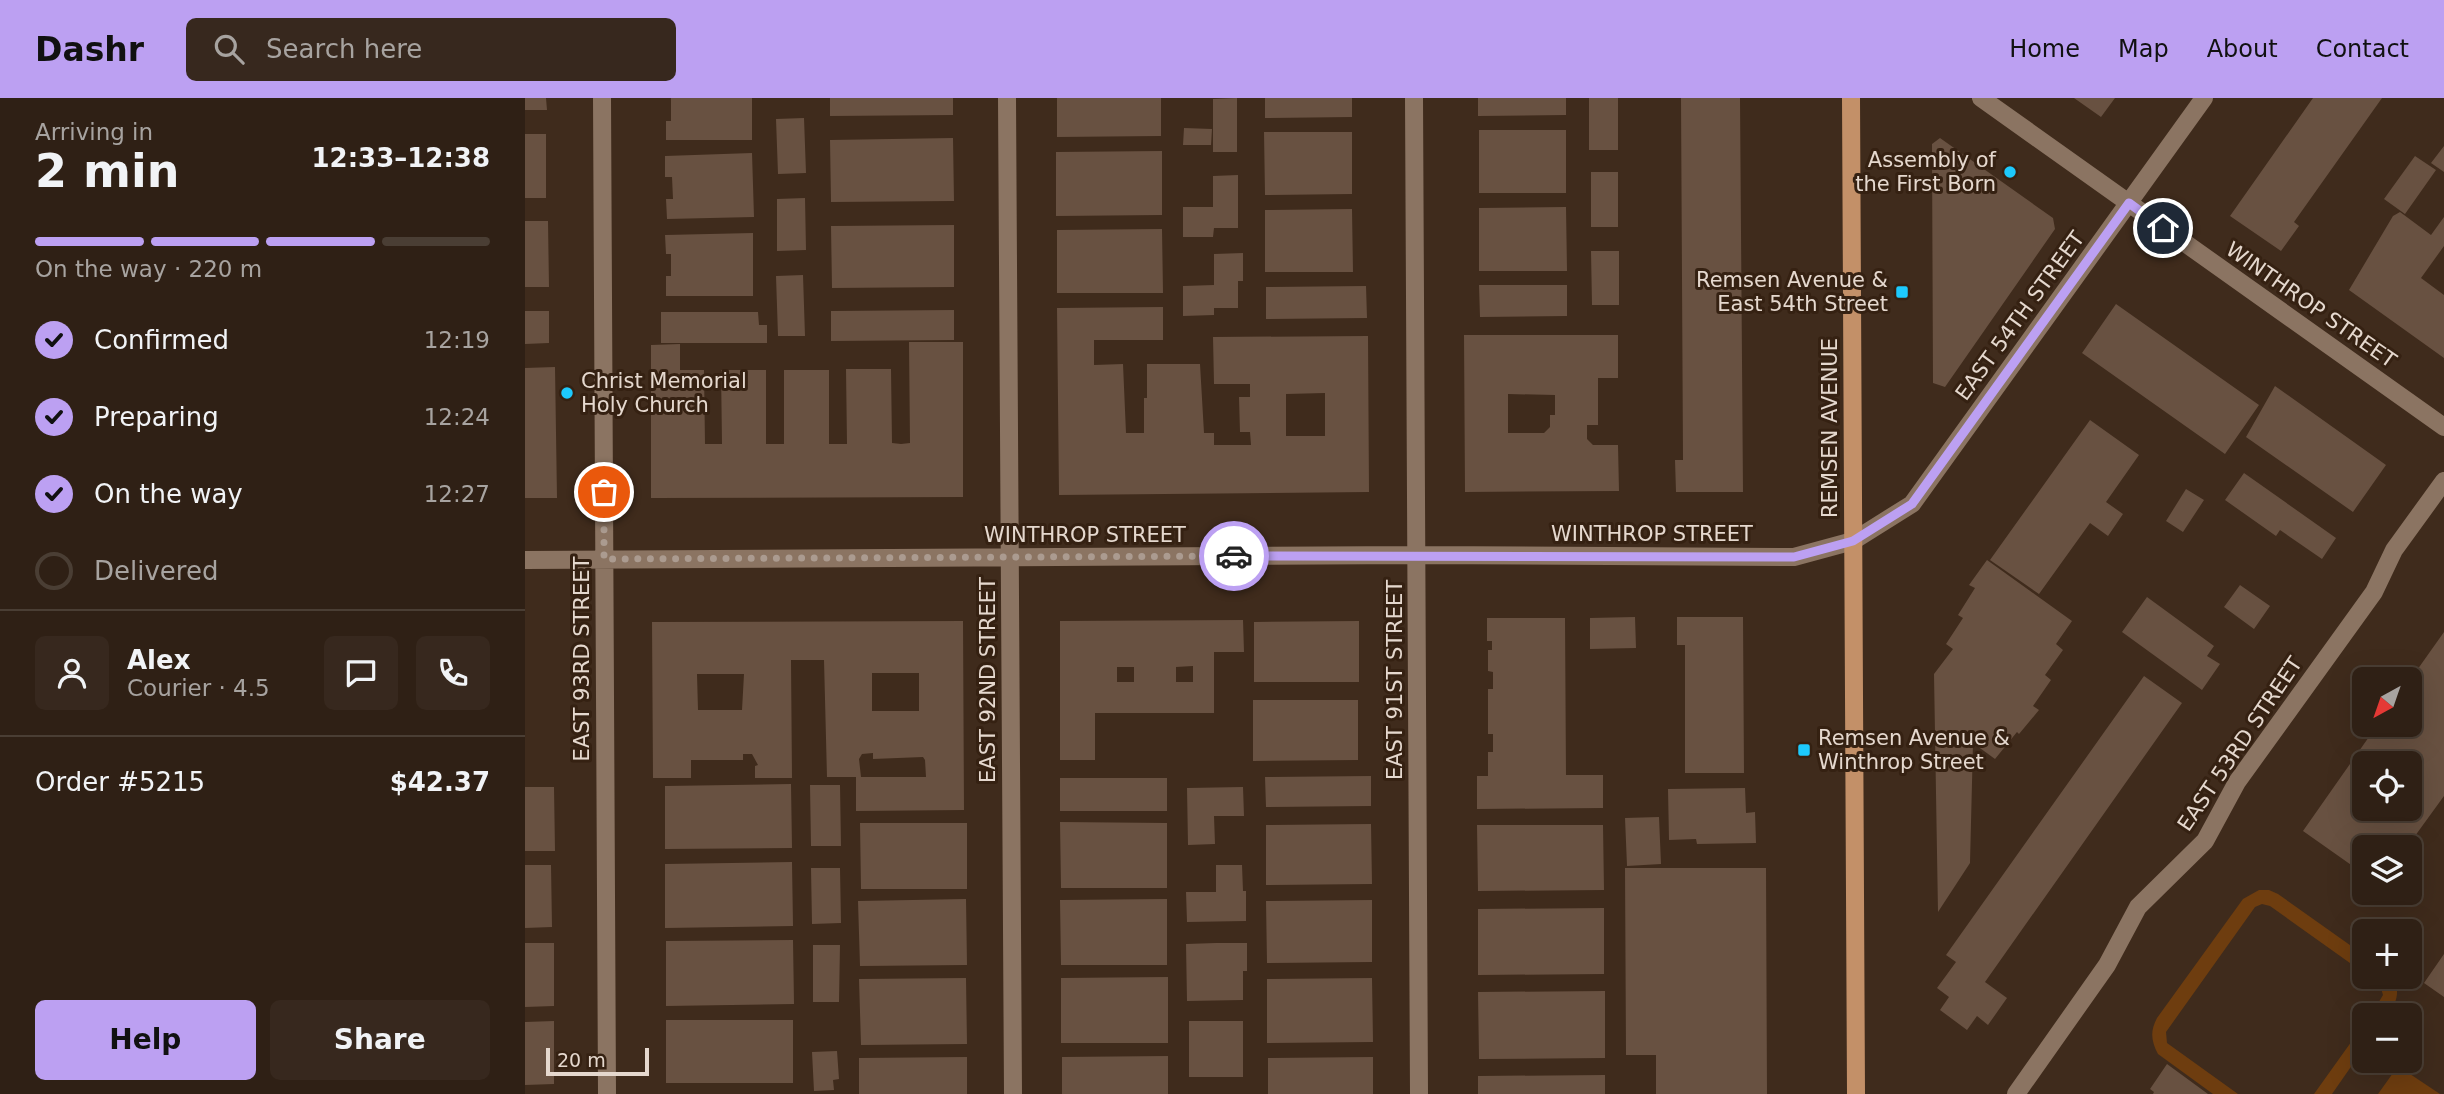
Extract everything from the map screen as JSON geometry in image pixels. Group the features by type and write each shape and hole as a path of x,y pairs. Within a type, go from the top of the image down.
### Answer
{"main road":[{"name":"REMSEN AVENUE","path":"1851,98 1856,1094"}],"street":[{"name":"EAST 93RD STREET","path":"602,98 607,1094"},
{"name":"EAST 92ND STREET","path":"1007,98 1013,1094"},
{"name":"EAST 91ST STREET","path":"1414,98 1419,1094"},
{"name":"WINTHROP STREET","path":"1981,98 2444,427"},
{"name":"EAST 54TH STREET","path":"1853,541 1912,504 2204,98"},
{"name":"EAST 53RD STREET","path":"2016,1094 2107,965 2138,906 2205,841 2237,782 2374,592 2394,550 2444,481"},
{"name":"WINTHROP STREET","path":"525,560 1417,555 1794,557 1853,541"}],"shaded area":[{"path":"2259,890 2278,894 2352,946 2352,964 2270,906 2262,904 2255,907 2166,1032 2167,1043 2238,1094 2213,1094 2158,1054 2152,1032 2157,1018 2243,899"},
{"path":"2381,989 2396,989 2395,1003 2378,1003 2383,995"},
{"path":"2352,1041 2352,1065 2332,1094 2314,1094"},
{"path":"2393,1073 2408,1073 2440,1094 2378,1094"}],"building":[{"path":"525,98 546,98 547,110 525,110"},
{"path":"671,98 752,98 752,140 666,140 666,121 671,121"},
{"path":"830,98 953,98 953,115 830,116"},
{"path":"1057,98 1161,98 1161,136 1057,137"},
{"path":"1237,98 1237,152 1213,152 1213,99"},
{"path":"1265,98 1352,98 1352,117 1265,118"},
{"path":"1478,98 1566,98 1566,115 1478,116"},
{"path":"1589,98 1618,98 1618,150 1589,150"},
{"path":"1681,98 1740,98 1743,492 1676,492 1675,460 1683,460"},
{"path":"2074,98 2115,98 2101,117"},
{"path":"2313,98 2382,98 2294,222 2299,226 2281,251 2230,216"},
{"path":"804,118 806,173 778,174 776,119"},
{"path":"1184,128 1212,129 1211,145 1183,145"},
{"path":"1479,130 1566,130 1566,193 1479,193"},
{"path":"1264,132 1352,132 1352,194 1265,195"},
{"path":"525,134 546,134 546,198 525,198"},
{"path":"953,138 954,201 831,202 830,140"},
{"path":"1940,138 2053,218 2055,229 1945,387 1933,383 1932,144"},
{"path":"2444,146 2444,172 2431,163"},
{"path":"1162,151 1162,215 1056,216 1056,152"},
{"path":"752,153 754,217 667,219 666,199 673,199 672,177 665,177 665,156"},
{"path":"2415,156 2436,170 2405,214 2384,199"},
{"path":"1591,172 1618,172 1618,227 1591,227"},
{"path":"1238,175 1238,228 1214,228 1213,237 1183,237 1183,207 1213,207 1213,176"},
{"path":"805,198 806,250 777,251 777,199"},
{"path":"1566,207 1567,271 1479,271 1479,208"},
{"path":"1352,209 1353,272 1265,272 1265,210"},
{"path":"2400,212 2431,235 2444,217 2444,246 2421,278 2444,295 2444,358 2349,290 2393,216"},
{"path":"525,221 548,221 549,287 525,287"},
{"path":"954,225 954,287 832,288 831,226"},
{"path":"1162,229 1163,293 1057,293 1057,230"},
{"path":"753,233 753,296 666,296 666,276 671,276 671,254 666,254 665,235"},
{"path":"1591,251 1619,251 1619,305 1592,305"},
{"path":"1243,253 1243,281 1238,281 1238,308 1214,308 1214,315 1183,316 1183,286 1214,285 1214,254"},
{"path":"803,275 805,336 778,336 776,276"},
{"path":"1479,285 1567,285 1567,316 1480,317"},
{"path":"1366,286 1367,318 1266,319 1266,287"},
{"path":"2116,304 2259,405 2225,454 2082,353"},
{"path":"1163,307 1163,340 1094,340 1094,365 1123,364 1126,433 1144,433 1147,364 1200,364 1204,433 1214,433 1214,445 1251,445 1250,432 1240,432 1239,397 1250,397 1250,384 1214,384 1213,337 1368,336 1369,492 1059,495 1057,308","holes":["1325,393 1325,436 1286,436 1286,394"]},
{"path":"954,310 954,340 831,341 831,311"},
{"path":"525,311 549,311 549,343 525,344"},
{"path":"661,312 758,312 759,325 767,325 767,343 661,343"},
{"path":"1464,335 1618,335 1618,378 1598,378 1598,425 1587,425 1587,439 1593,445 1618,445 1619,491 1465,492","holes":["1508,394 1555,395 1555,415 1550,415 1550,427 1544,433 1508,433"]},
{"path":"909,342 963,342 963,497 651,498 651,345 680,344 680,370 704,370 705,444 722,444 721,370 766,370 766,444 784,444 784,370 829,370 829,444 847,444 846,369 891,369 892,443 901,444 910,443"},
{"path":"555,367 557,498 525,498 525,368"},
{"path":"2275,386 2386,465 2353,512 2246,437"},
{"path":"2090,420 2139,455 2106,502 2123,514 2108,536 2090,523 2039,594 1990,560"},
{"path":"2244,473 2336,538 2322,559 2280,530 2276,536 2225,500"},
{"path":"2186,489 2204,500 2183,532 2166,521"},
{"path":"1987,560 2072,621 2056,644 2063,650 2045,675 2051,680 2033,706 2039,710 1995,759 1973,743 1970,863 1938,912 1934,674 1953,649 1946,644 1963,618 1958,615 1975,588 1969,585"},
{"path":"2240,585 2270,606 2254,629 2224,607"},
{"path":"2147,597 2214,646 2207,656 2220,664 2202,690 2122,632"},
{"path":"1635,617 1636,648 1590,649 1590,618"},
{"path":"1677,617 1743,617 1744,773 1685,773 1685,645 1677,645"},
{"path":"1487,618 1565,618 1566,775 1603,775 1603,808 1477,809 1477,776 1488,776 1488,752 1493,752 1493,734 1488,734 1488,689 1493,689 1493,672 1488,671 1488,650 1492,650 1492,641 1487,641"},
{"path":"1243,620 1244,652 1214,652 1214,713 1095,713 1095,760 1060,760 1060,621","holes":["1193,666 1193,682 1176,682 1176,667","1117,667 1134,667 1134,682 1117,682"]},
{"path":"963,621 964,810 856,811 856,777 827,777 824,660 791,660 792,778 755,778 755,766 758,765 752,754 743,754 743,760 691,760 691,778 653,778 652,622","holes":["872,673 919,673 919,711 872,711","697,674 744,674 742,710 698,710","873,753 873,759 923,757 926,777 861,777 859,759 862,754"]},
{"path":"1359,621 1359,682 1254,682 1254,622"},
{"path":"2444,632 2444,796 2416,835 2352,835 2352,866 2303,831 2352,761 2352,821 2422,821 2422,751 2359,751 2369,737 2422,737 2422,667 2419,667"},
{"path":"2144,676 2182,703 1985,982 2007,998 1988,1025 1977,1016 1967,1030 1940,1010 1949,997 1937,988 1956,962 1946,955"},
{"path":"1253,700 1358,700 1358,760 1253,761"},
{"path":"1371,776 1371,806 1266,807 1265,777"},
{"path":"1060,778 1167,778 1167,811 1060,811"},
{"path":"791,784 792,848 665,849 665,786"},
{"path":"810,785 840,785 841,846 811,846"},
{"path":"525,787 554,787 555,851 525,851"},
{"path":"1243,787 1244,816 1214,816 1215,844 1188,845 1187,788"},
{"path":"1745,788 1746,813 1755,812 1756,843 1697,844 1696,839 1669,840 1668,789"},
{"path":"1659,817 1661,864 1627,866 1625,818"},
{"path":"1060,822 1167,823 1167,888 1061,888"},
{"path":"860,823 967,823 967,889 861,889"},
{"path":"1371,824 1372,884 1266,885 1266,825"},
{"path":"1477,825 1603,825 1604,890 1478,891"},
{"path":"792,862 793,926 665,928 665,864"},
{"path":"525,865 551,865 552,927 525,928"},
{"path":"1216,865 1242,865 1243,891 1246,891 1246,921 1187,922 1186,892 1216,892"},
{"path":"811,868 840,868 841,923 812,924"},
{"path":"1625,868 1766,868 1767,1094 1656,1094 1656,1055 1626,1055"},
{"path":"966,899 967,965 860,966 858,901"},
{"path":"1167,899 1167,965 1061,965 1060,900"},
{"path":"1372,900 1372,962 1267,963 1266,901"},
{"path":"1604,908 1604,974 1478,975 1478,909"},
{"path":"793,940 794,1004 666,1006 666,941"},
{"path":"525,943 554,943 554,1006 525,1007"},
{"path":"1247,943 1243,1000 1187,1001 1186,944"},
{"path":"813,945 840,945 839,1002 813,1002"},
{"path":"2444,954 2444,997 2424,983"},
{"path":"1168,977 1168,1043 1061,1043 1061,978"},
{"path":"966,978 967,1044 861,1045 859,979"},
{"path":"1372,978 1373,1042 1267,1043 1267,979"},
{"path":"1605,991 1605,1058 1479,1059 1478,992"},
{"path":"666,1020 793,1020 793,1083 666,1083"},
{"path":"554,1021 554,1084 525,1085 525,1022"},
{"path":"1189,1021 1243,1021 1243,1077 1189,1077"},
{"path":"837,1051 839,1079 833,1080 834,1090 814,1091 812,1052"},
{"path":"1168,1056 1168,1094 1062,1094 1062,1057"},
{"path":"967,1057 967,1094 859,1094 859,1058"},
{"path":"1373,1057 1373,1094 1268,1094 1268,1058"},
{"path":"2167,1064 2208,1094 2153,1094 2150,1089"},
{"path":"1605,1075 1605,1094 1478,1094 1478,1076"}],"way so far":[{"path":"604,492 604,559 1234,556"}],"place":[{"name":"Assembly of the First Born","path":"2010,172"},
{"name":"Remsen Avenue & East 54th Street","path":"1902,292"},
{"name":"Christ Memorial Holy Church","path":"567,393"},
{"name":"Remsen Avenue & Winthrop Street","path":"1804,750"}],"route":[{"path":"1234,556 1794,557 1853,541 1912,504 2129,203 2163,228"}]}
